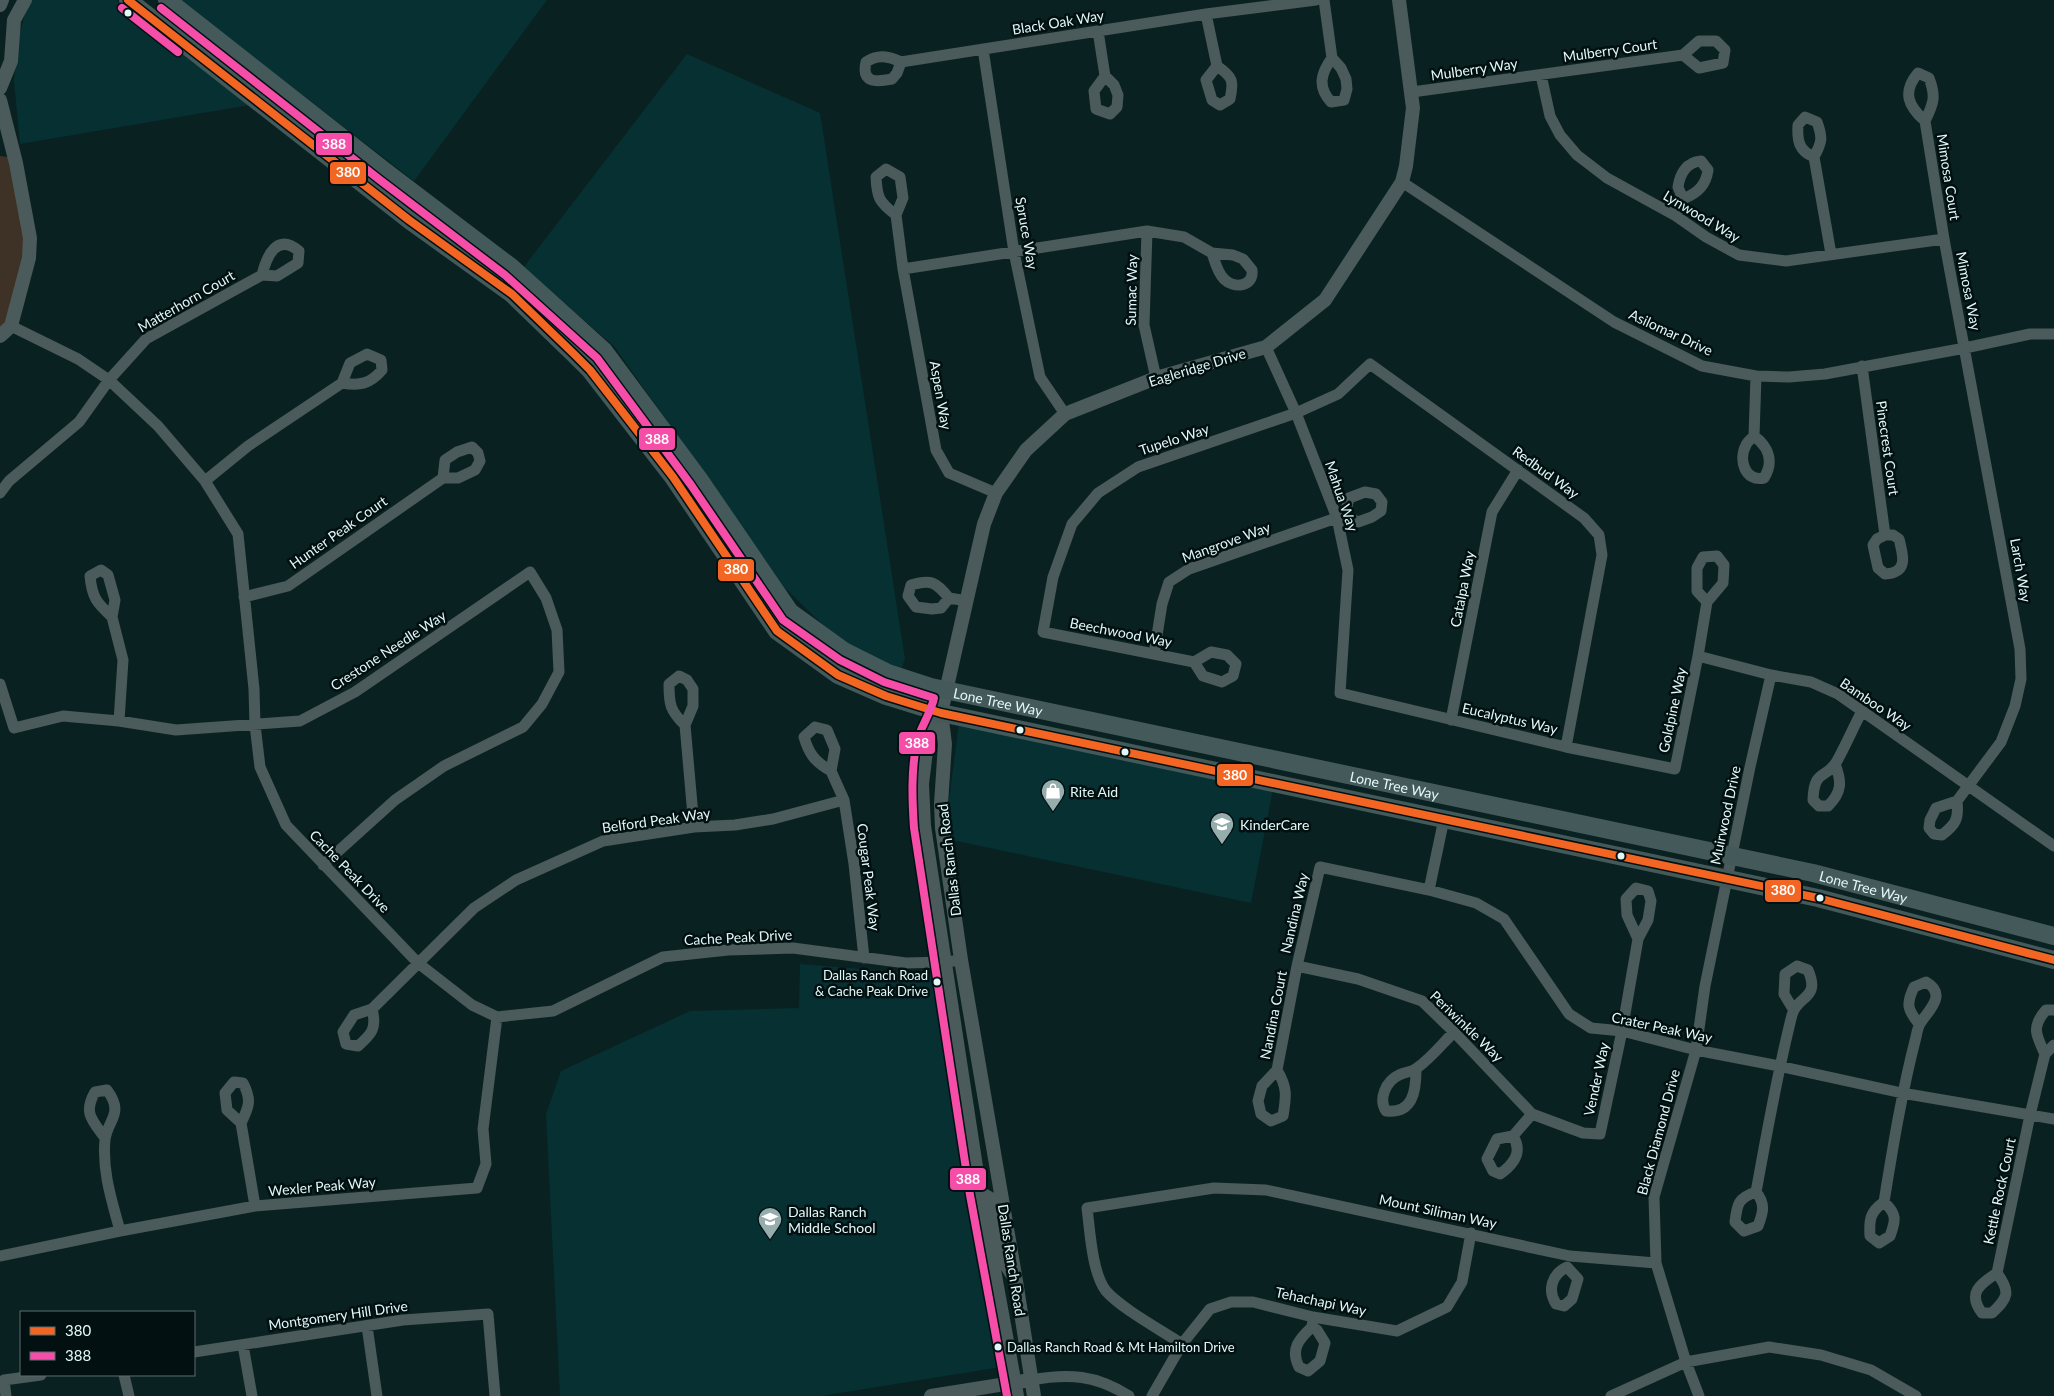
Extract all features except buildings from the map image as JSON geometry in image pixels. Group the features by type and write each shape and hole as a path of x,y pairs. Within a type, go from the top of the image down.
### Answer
{"main road":[{"name":"Lone Tree Way","path":"128,0 409,220 512,294 590,370 673,477 777,631 838,675 886,696 941,713 1818,898 2054,960"},
{"name":"Lone Tree Way","path":"167,0 386,172 511,267 604,351 699,479 790,612 844,651 888,673 946,690 1813,873 2054,936"},
{"path":"1193,766 1198,758 1211,755 1273,766 1288,763"}],"street":[{"path":"0,5 2,0"},
{"path":"0,88 11,62 14,20 25,0"},
{"name":"Black Oak Way","path":"901,62 1206,14 1316,0"},
{"path":"1324,0 1332,58"},
{"name":"Eagleridge Drive","path":"941,713 984,524 996,493 1026,450 1065,414 1156,378 1266,347 1325,300 1402,182 1413,108 1399,0"},
{"path":"1206,14 1217,66"},
{"path":"1098,31 1105,76"},
{"name":"Spruce Way","path":"983,48 1014,252 1040,378 1065,414"},
{"name":"Mulberry Court","path":"1541,75 1683,55"},
{"name":"Mulberry Way","path":"1412,92 1541,75"},
{"name":"Lynwood Way","path":"1541,75 1550,116 1560,135 1577,155 1607,178 1676,216 1706,237 1739,255 1786,261 1944,239"},
{"path":"0,100 16,164 30,238 29,258 11,326 0,336"},
{"name":"Mimosa Court","path":"1925,121 1944,239"},
{"path":"1814,157 1831,254"},
{"name":"Asilomar Drive","path":"1402,182 1614,322 1702,366 1756,376 1825,374 2030,334 2054,334"},
{"path":"1676,216 1684,199"},
{"name":"Aspen Way","path":"896,215 903,269 936,450 949,473 996,493"},
{"path":"903,269 1147,231 1184,237 1212,253"},
{"name":"Sumac Way","path":"1147,231 1144,325 1156,378"},
{"name":"Mimosa Way","path":"1944,239 1965,348"},
{"name":"Matterhorn Court","path":"0,493 9,481 79,422 109,380 146,339 262,274"},
{"name":"Cache Peak Drive","path":"11,326 78,359 109,380 158,426 205,482 238,534 260,767 286,825 418,963 472,1005 497,1017 553,1011 663,957 728,950 793,948 906,963 961,960"},
{"name":"Mahua Way","path":"1266,347 1341,517 1348,570 1340,693"},
{"name":"Larch Way","path":"1956,800 2001,742 2016,706 2021,679 2020,649 1965,348"},
{"name":"Redbud Way","path":"1296,413 1338,394 1370,364 1584,518 1599,535 1602,555 1566,747"},
{"name":"Pinecrest Court","path":"1862,366 1885,535"},
{"path":"1754,436 1756,376"},
{"path":"205,482 248,446 342,383"},
{"name":"Tupelo Way","path":"1043,632 1053,577 1072,524 1098,493 1138,467 1296,413"},
{"name":"Catalpa Way","path":"1451,720 1492,512 1518,470"},
{"name":"Hunter Peak Court","path":"244,597 288,586 443,478"},
{"name":"Mangrove Way","path":"1154,654 1162,604 1169,582 1189,569 1341,517"},
{"name":"Crestone Needle Way","path":"0,684 14,728 63,716 119,721 176,730 300,721 355,692 530,572 546,598 557,630 559,672 542,704 523,727 444,766 395,800 323,865"},
{"path":"949,598 968,601"},
{"name":"Goldpine Way","path":"1674,769 1698,656 1707,602"},
{"path":"112,617 123,660 119,721"},
{"name":"Beechwood Way","path":"1043,632 1194,662"},
{"name":"Bamboo Way","path":"1698,656 1771,675 1810,682 1838,694 2054,846"},
{"name":"Muirwood Drive","path":"1696,1050 1704,986 1771,675"},
{"name":"Eucalyptus Way","path":"1340,693 1566,747 1674,769"},
{"path":"1835,764 1862,711"},
{"name":"Dallas Ranch Road","path":"941,713 945,744 940,804 942,828 961,960 1034,1396"},
{"name":"Dallas Ranch Road","path":"941,713 927,743 922,784 924,826 980,1193 1016,1389"},
{"path":"685,725 694,827"},
{"name":"Cougar Peak Way","path":"831,771 844,800 854,864 864,958"},
{"name":"Belford Peak Way","path":"372,1009 474,908 516,880 603,841 694,827 735,825 773,819 844,800"},
{"path":"1429,890 1444,819"},
{"name":"Crater Peak Way","path":"1320,867 1429,890 1476,903 1504,918 1569,1014 1592,1028 1622,1031 1696,1050 1902,1093 2054,1119"},
{"name":"Nandina Way","path":"1298,966 1320,867"},
{"name":"Vender Way","path":"1600,1134 1622,1031 1638,939"},
{"name":"Periwinkle Way","path":"1298,966 1358,979 1422,1000 1532,1114 1583,1133 1600,1134"},
{"name":"Nandina Court","path":"1277,1070 1298,966"},
{"path":"1756,1192 1779,1066 1793,1009"},
{"path":"2054,1010 2046,1010 2037,1020 2036,1033 2045,1054 2054,1045"},
{"name":"Wexler Peak Way","path":"0,1256 255,1206 477,1188 486,1164 483,1128 497,1017"},
{"path":"1884,1202 1902,1093 1919,1024"},
{"path":"1416,1070 1454,1032"},
{"name":"Black Diamond Drive","path":"1696,1050 1654,1197 1656,1263 1686,1362 1699,1396"},
{"name":"Kettle Rock Court","path":"1997,1273 2030,1115 2045,1054"},
{"path":"1513,1136 1532,1114"},
{"path":"241,1123 255,1206"},
{"path":"105,1138 106,1181 120,1231"},
{"name":"Mount Siliman Way","path":"1182,1344 1131,1311 1106,1290 1093,1259 1087,1208 1214,1188 1266,1190 1570,1256 1656,1263"},
{"path":"980,1193 992,1202 1002,1258 1016,1281"},
{"name":"Tehachapi Way","path":"1152,1396 1182,1344 1210,1309 1231,1302 1253,1302 1313,1322 1397,1331 1447,1308 1462,1282 1471,1233"},
{"path":"1567,1267 1570,1256"},
{"name":"Montgomery Hill Drive","path":"195,1352 403,1320 488,1314 495,1396"},
{"path":"368,1326 377,1396"},
{"path":"243,1345 252,1396"},
{"path":"1611,1396 1686,1362 1769,1346 1821,1355 1872,1370 1916,1396"},
{"path":"6,1396 4,1380 34,1376"},
{"path":"124,1376 128,1396"},
{"path":"931,1396 1016,1389 1031,1380 1077,1376 1111,1385 1129,1396"}],"shaded area":[{"path":"29,0 116,0 250,105 20,144 14,81 17,43"},
{"path":"179,0 547,0 414,181"},
{"path":"687,54 820,113 905,659 900,672 854,649 824,626 784,587 614,346 523,268"},
{"path":"0,156 15,158 29,258 0,336"},
{"path":"959,723 1273,789 1251,903 952,840 948,807"},
{"name":"Dallas Ranch Middle School","path":"800,964 949,976 1007,1366 821,1396 560,1396 546,1114 561,1071 690,1011 799,1008"}],"transit line":[{"name":"380","path":"128,0 409,220 512,294 590,370 673,477 777,631 838,675 886,696 941,713 1818,898 2054,960"},
{"name":"388","path":"122,8 178,52"},
{"name":"388","path":"161,8 380,180 505,275 597,358 691,485 783,620 840,660 884,682 934,698 919,735 915,752 912,784 914,828 970,1195 1007,1396"}],"place":[{"name":"Rite Aid","path":"1053,812"},
{"name":"KinderCare","path":"1222,845"},
{"name":"Dallas Ranch Road & Cache Peak Drive","path":"937,982"},
{"name":"Dallas Ranch Middle School","path":"770,1240"},
{"name":"Dallas Ranch Road & Mt Hamilton Drive","path":"998,1347"}]}
